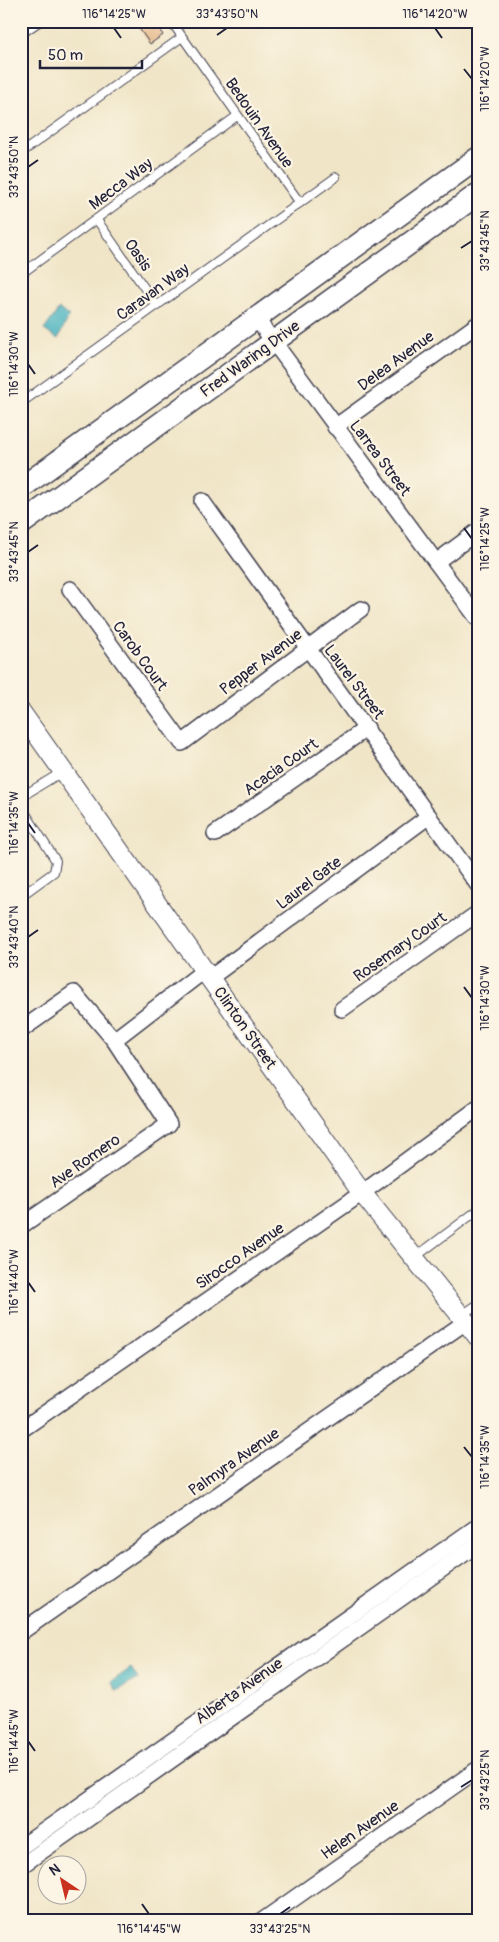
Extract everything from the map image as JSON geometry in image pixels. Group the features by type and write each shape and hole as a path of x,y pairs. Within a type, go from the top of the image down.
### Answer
{"main road":[{"name":"Fred Waring Drive","path":"21,488 478,158"},
{"name":"Fred Waring Drive","path":"21,524 478,194"}],"street":[{"name":"Larrea Street","path":"256,318 478,618"},
{"name":"Delea Avenue","path":"335,427 478,324"},
{"name":"Laurel Street","path":"202,501 478,885"},
{"path":"436,562 478,531"},
{"name":"Carob Court","path":"70,589 182,743"},
{"name":"Pepper Avenue","path":"182,743 361,609"},
{"name":"Clinton Street","path":"21,712 362,1193 471,1326"},
{"name":"Acacia Court","path":"215,834 366,728"},
{"name":"Laurel Gate","path":"114,1040 428,816"},
{"name":"Rosemary Court","path":"342,1009 478,914"},
{"path":"21,1030 74,993 114,1040"},
{"name":"Ave Romero","path":"21,1226 169,1124 114,1040"},
{"name":"Sirocco Avenue","path":"21,1430 362,1193 478,1108"},
{"name":"Palmyra Avenue","path":"21,1632 471,1326"},
{"name":"Alberta Avenue","path":"21,1847 478,1526"},
{"name":"Alberta Avenue","path":"21,1866 478,1544"},
{"name":"Helen Avenue","path":"262,1921 478,1769"}],"lane":[{"path":"21,34 40,21"},
{"name":"Bedouin Avenue","path":"171,21 300,203"},
{"path":"21,153 182,37"},
{"name":"Mecca Way","path":"21,274 237,116"},
{"path":"300,203 336,177"},
{"name":"Caravan Way","path":"22,400 300,203"},
{"name":"Oasis","path":"97,220 157,306"},
{"path":"21,797 62,772"},
{"path":"21,806 56,861 54,872 21,896"},
{"path":"414,1258 478,1210"},
{"path":"471,1326 478,1304"}],"water":[{"path":"59,309 69,316 58,339 44,330"},
{"path":"131,1668 138,1679 117,1691 111,1682"}],"building":[{"path":"134,21 153,21 163,35 150,44"}]}
